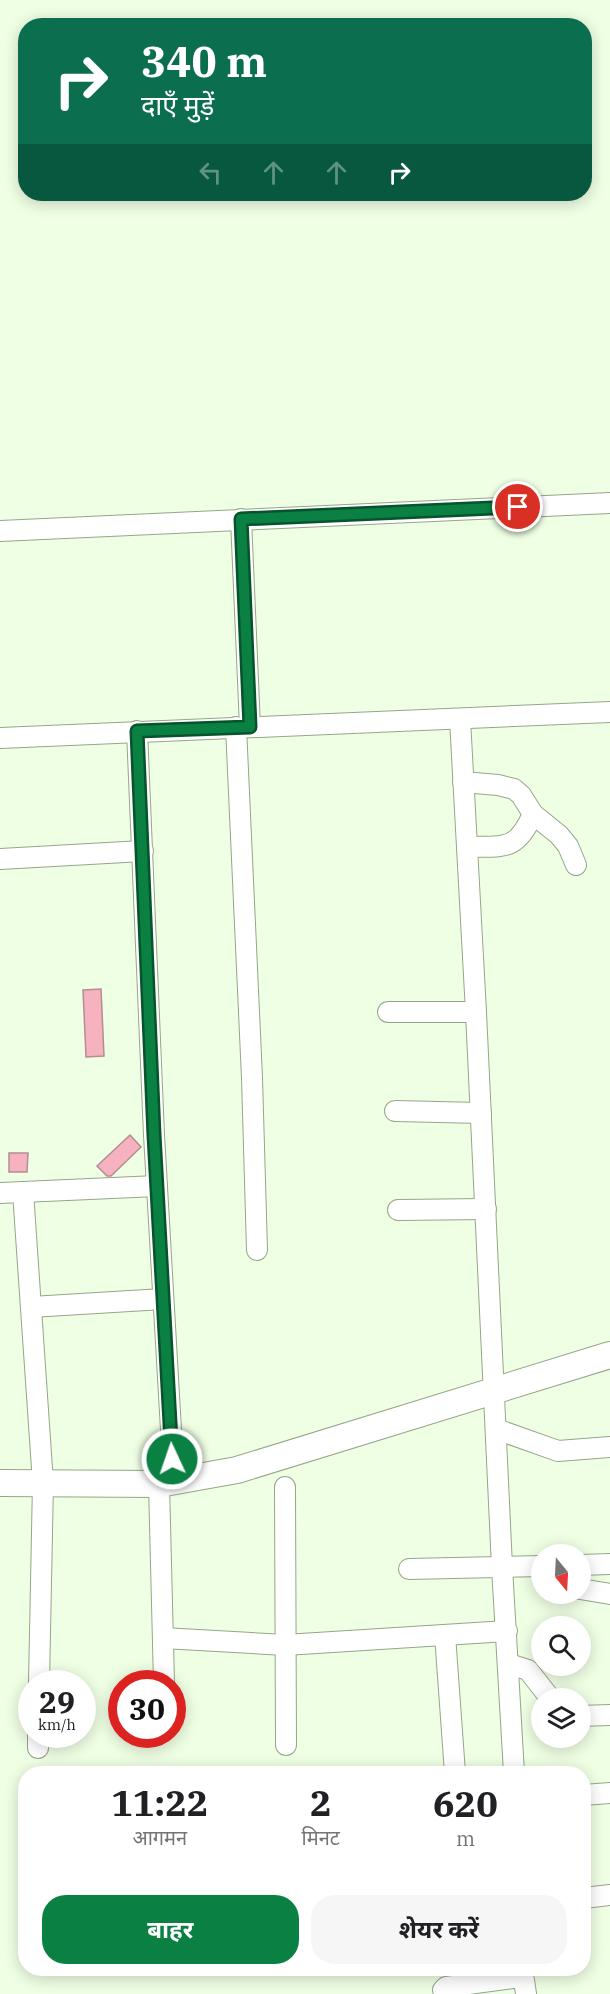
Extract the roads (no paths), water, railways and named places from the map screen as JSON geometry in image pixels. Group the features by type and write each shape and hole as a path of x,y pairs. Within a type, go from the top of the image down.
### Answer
{"main road":[{"path":"0,1483 166,1483 237,1470 610,1355"}],"street":[{"path":"0,531 610,503"},
{"path":"241,519 243,727 257,1250"},
{"path":"0,738 610,712"},
{"path":"460,719 514,1766"},
{"path":"137,731 164,1299 166,1483 164,1670"},
{"path":"463,782 498,784 514,789 521,795 533,814 559,834 568,846 576,865"},
{"path":"467,847 500,846 513,843 519,838 533,814"},
{"path":"0,859 142,851"},
{"path":"388,1012 476,1012"},
{"path":"395,1111 481,1113"},
{"path":"0,1193 157,1186"},
{"path":"23,1192 43,1483 39,1670"},
{"path":"398,1210 486,1209"},
{"path":"31,1307 164,1299"},
{"path":"496,1429 558,1451 610,1447"},
{"path":"285,1487 286,1745"},
{"path":"591,1565 610,1564"},
{"path":"409,1569 502,1567 531,1569"},
{"path":"591,1591 610,1594"},
{"path":"163,1638 285,1645 507,1631"},
{"path":"445,1635 454,1766"},
{"path":"508,1664 528,1670 542,1688"},
{"path":"591,1716 610,1715"},
{"path":"591,1794 610,1793"},
{"path":"591,1897 610,1896"},
{"path":"444,1994 443,1990 446,1987 521,1977 524,1980 526,1994"}]}
